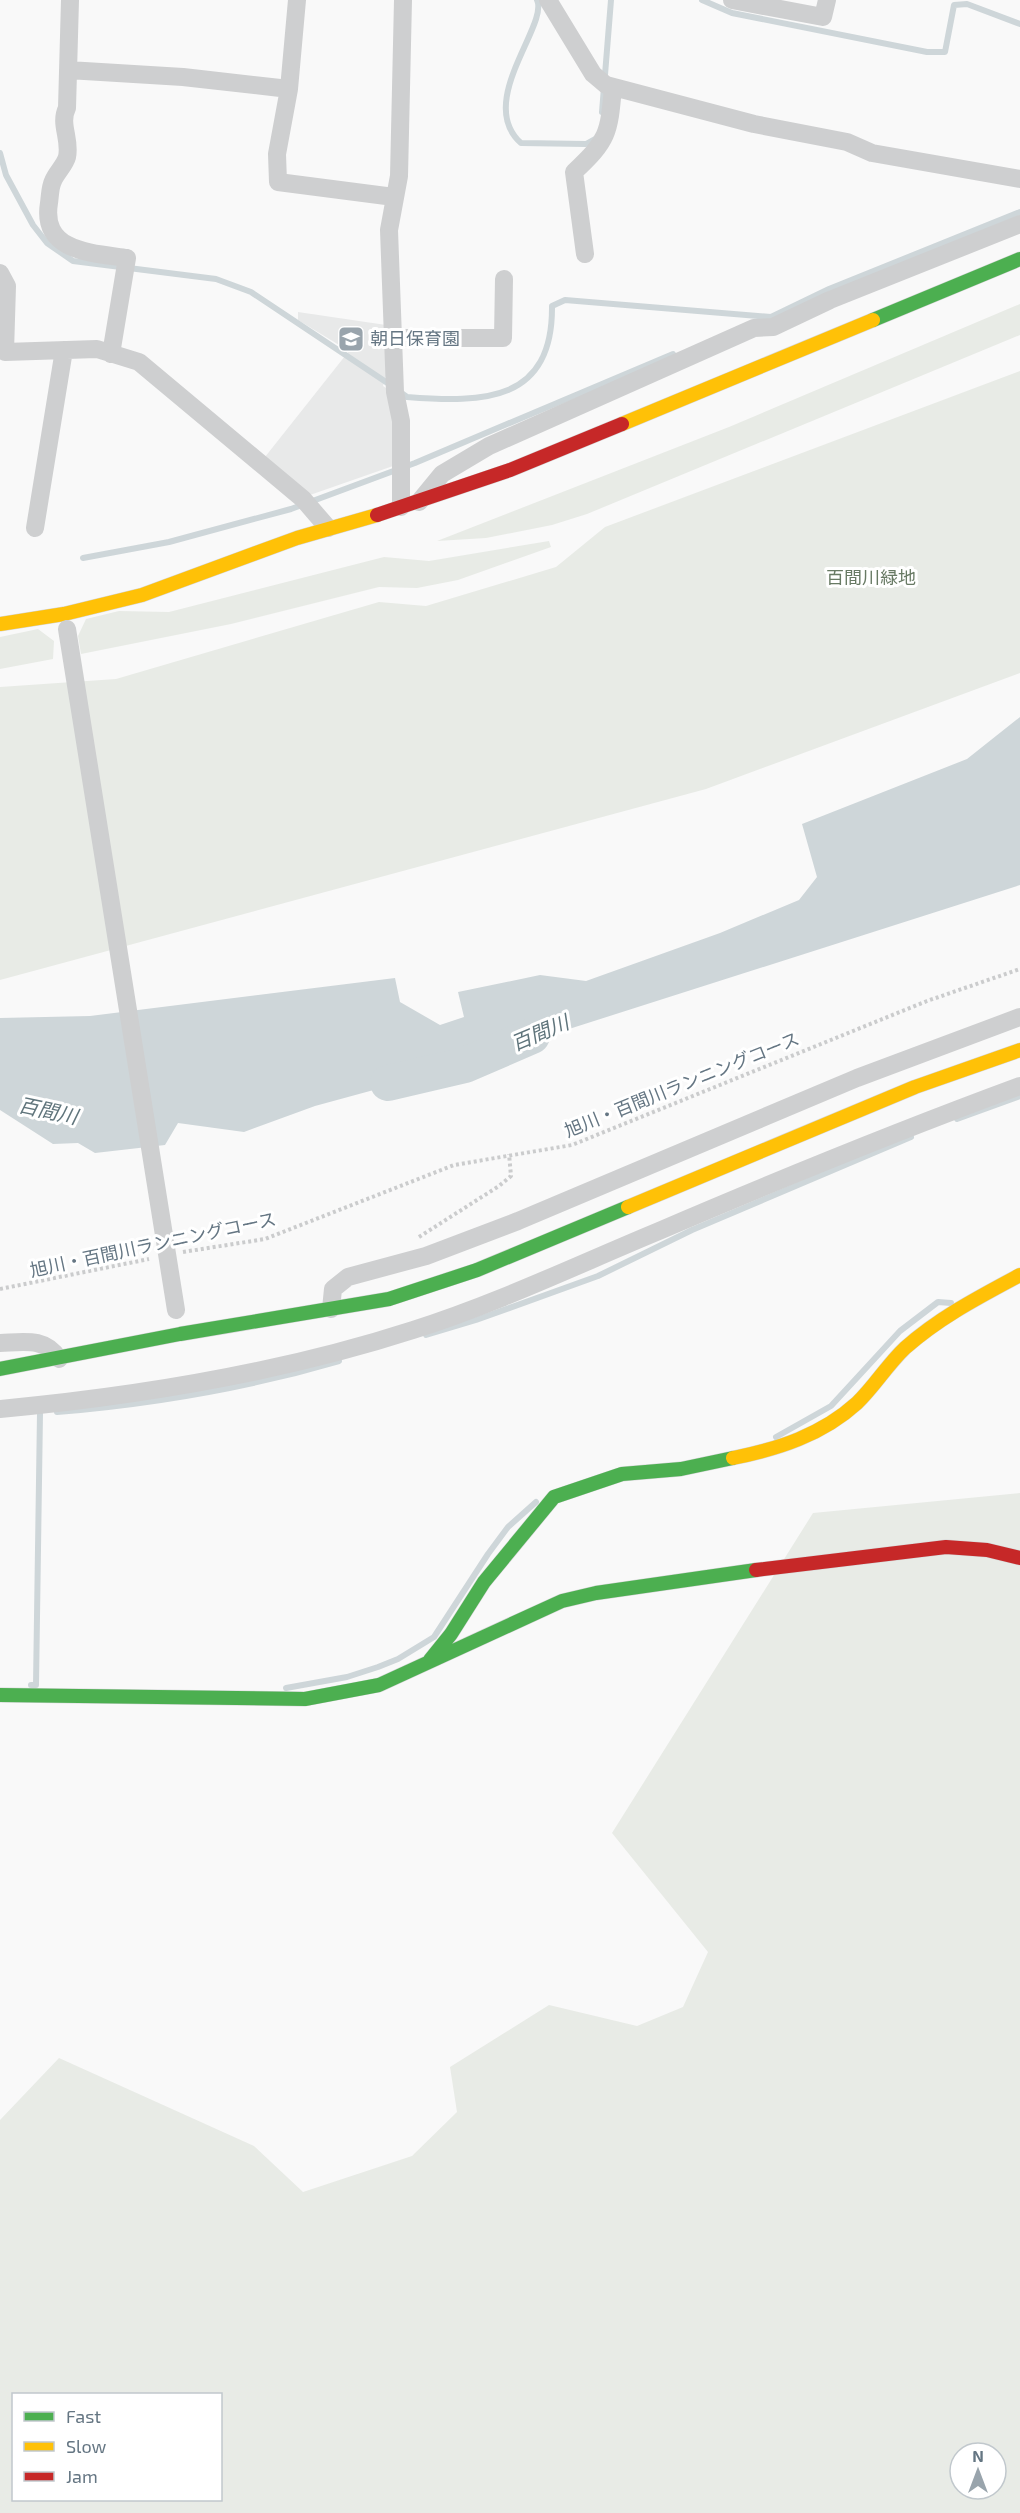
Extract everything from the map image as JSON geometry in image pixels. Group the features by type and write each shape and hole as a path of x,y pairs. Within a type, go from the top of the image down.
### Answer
{"street":[{"path":"70,0 67,108 63,116 67,137 67,158 52,182 47,219 50,228 62,242 89,252 127,258 111,354"},
{"path":"297,0 289,89 277,154 278,182 394,197"},
{"path":"403,0 399,176 389,230 395,338 395,385 401,421 401,469 410,504"},
{"path":"548,0 606,84 610,122 600,147 574,172 585,254"},
{"path":"732,0 822,17 827,0"},
{"path":"68,70 183,77 289,89"},
{"path":"606,84 754,124 848,142 872,153 1020,179"},
{"path":"410,504 442,474 489,446 754,328 773,327 830,300 1020,224"},
{"path":"0,624 65,622 328,528 410,504 510,470 1020,259"},
{"path":"1,279 7,286 2,352 97,350 139,362 307,503 328,528"},
{"path":"395,338 503,338 504,279"},
{"path":"35,528 64,350"},
{"path":"65,622 180,1334"},
{"path":"331,1309 333,1289 348,1277 426,1256 518,1221 857,1078 1020,1017"},
{"path":"0,1369 180,1334 389,1299 477,1270 915,1087 1020,1050"},
{"path":"0,1409 75,1401 250,1372 412,1330 489,1304 877,1138 1020,1086"},
{"path":"427,1664 451,1634 484,1582 554,1497 622,1474 681,1469 774,1450 804,1438 856,1404 903,1350 943,1317 1020,1275"},
{"path":"0,1343 38,1341 52,1349 59,1359"},
{"path":"0,1695 305,1699 379,1685 562,1601 596,1593 790,1565 946,1547 987,1550 1020,1558"}],"path":[{"name":"旭川・百間川ランニングコース","path":"182,1252 265,1239 454,1165 572,1145 927,1001 1020,969"},
{"path":"414,1240 511,1176 509,1154"},
{"name":"旭川・百間川ランニングコース","path":"0,1289 159,1257"}],"shaded area":[{"path":"298,312 386,325 386,376 383,386 390,391 393,466 310,495 265,457 349,351 298,320"}],"green space":[{"path":"1020,304 1020,335 587,514 552,525 486,538 437,541 729,427"},
{"name":"百間川緑地","path":"1020,371 1020,673 706,789 0,980 0,687 116,679 379,602 426,606 556,567 605,527"},
{"path":"549,541 551,547 458,580 417,588 379,587 231,624 81,654 78,636 86,619 119,611 169,612 384,557 429,561"},
{"path":"38,629 54,641 53,659 0,669 0,637"},
{"path":"1020,1493 1020,2513 0,2513 0,2120 59,2058 254,2146 303,2192 412,2156 457,2112 450,2067 549,2005 637,2026 683,2007 708,1952 612,1833 813,1513"}],"water":[{"path":"1020,717 1020,885 403,1082 315,1106 244,1132 178,1123 165,1145 95,1153 78,1143 53,1144 0,1110 0,1018 90,1016 395,978 400,1002 440,1025 464,1017 458,992 540,975 586,981 720,933 799,900 817,877 802,824 967,759"}],"waterway":[{"path":"537,0 538,12 509,86 506,107 509,126 521,143 586,144 595,139"},
{"path":"602,112 611,0"},
{"path":"702,0 732,13 927,52 945,52 954,5 967,4 1020,24"},
{"path":"0,153 6,175 33,225 47,243 73,261 216,279 251,292 392,386"},
{"path":"400,392 407,397 462,399 509,390 527,379 541,362 549,338 552,306 565,300 771,317 829,289 1020,212"},
{"path":"83,558 169,542 291,509 415,463 673,354"},
{"name":"百間川","path":"388,1083 465,1065 532,1036"},
{"path":"957,1119 1020,1096"},
{"path":"426,1335 476,1320 598,1276 692,1230 911,1137"},
{"path":"776,1437 831,1406 900,1331 938,1302 951,1303"},
{"path":"57,1412 200,1394 339,1361"},
{"path":"31,1685 36,1685 40,1413"},
{"path":"286,1688 347,1677 378,1667 398,1659 434,1637 508,1527 536,1502"}],"traffic: fast":[{"path":"873,320 1020,259"},
{"path":"0,1369 180,1334 389,1299 477,1270 628,1207"},
{"path":"430,1660 451,1634 484,1582 554,1497 622,1474 681,1469 733,1458"},
{"path":"0,1695 305,1699 379,1685 562,1601 596,1593 756,1570"}],"traffic: slow":[{"path":"622,424 873,320"},
{"path":"0,624 64,614 142,595 297,538 377,515"},
{"path":"628,1207 915,1087 1020,1050"},
{"path":"733,1458 783,1445 829,1424 857,1403 898,1355 918,1337 960,1308 1020,1275"}],"traffic: jam":[{"path":"377,515 510,470 622,424"},
{"path":"756,1570 946,1547 987,1550 1020,1558"}],"place":[{"name":"朝日保育園","path":"351,339"}]}
